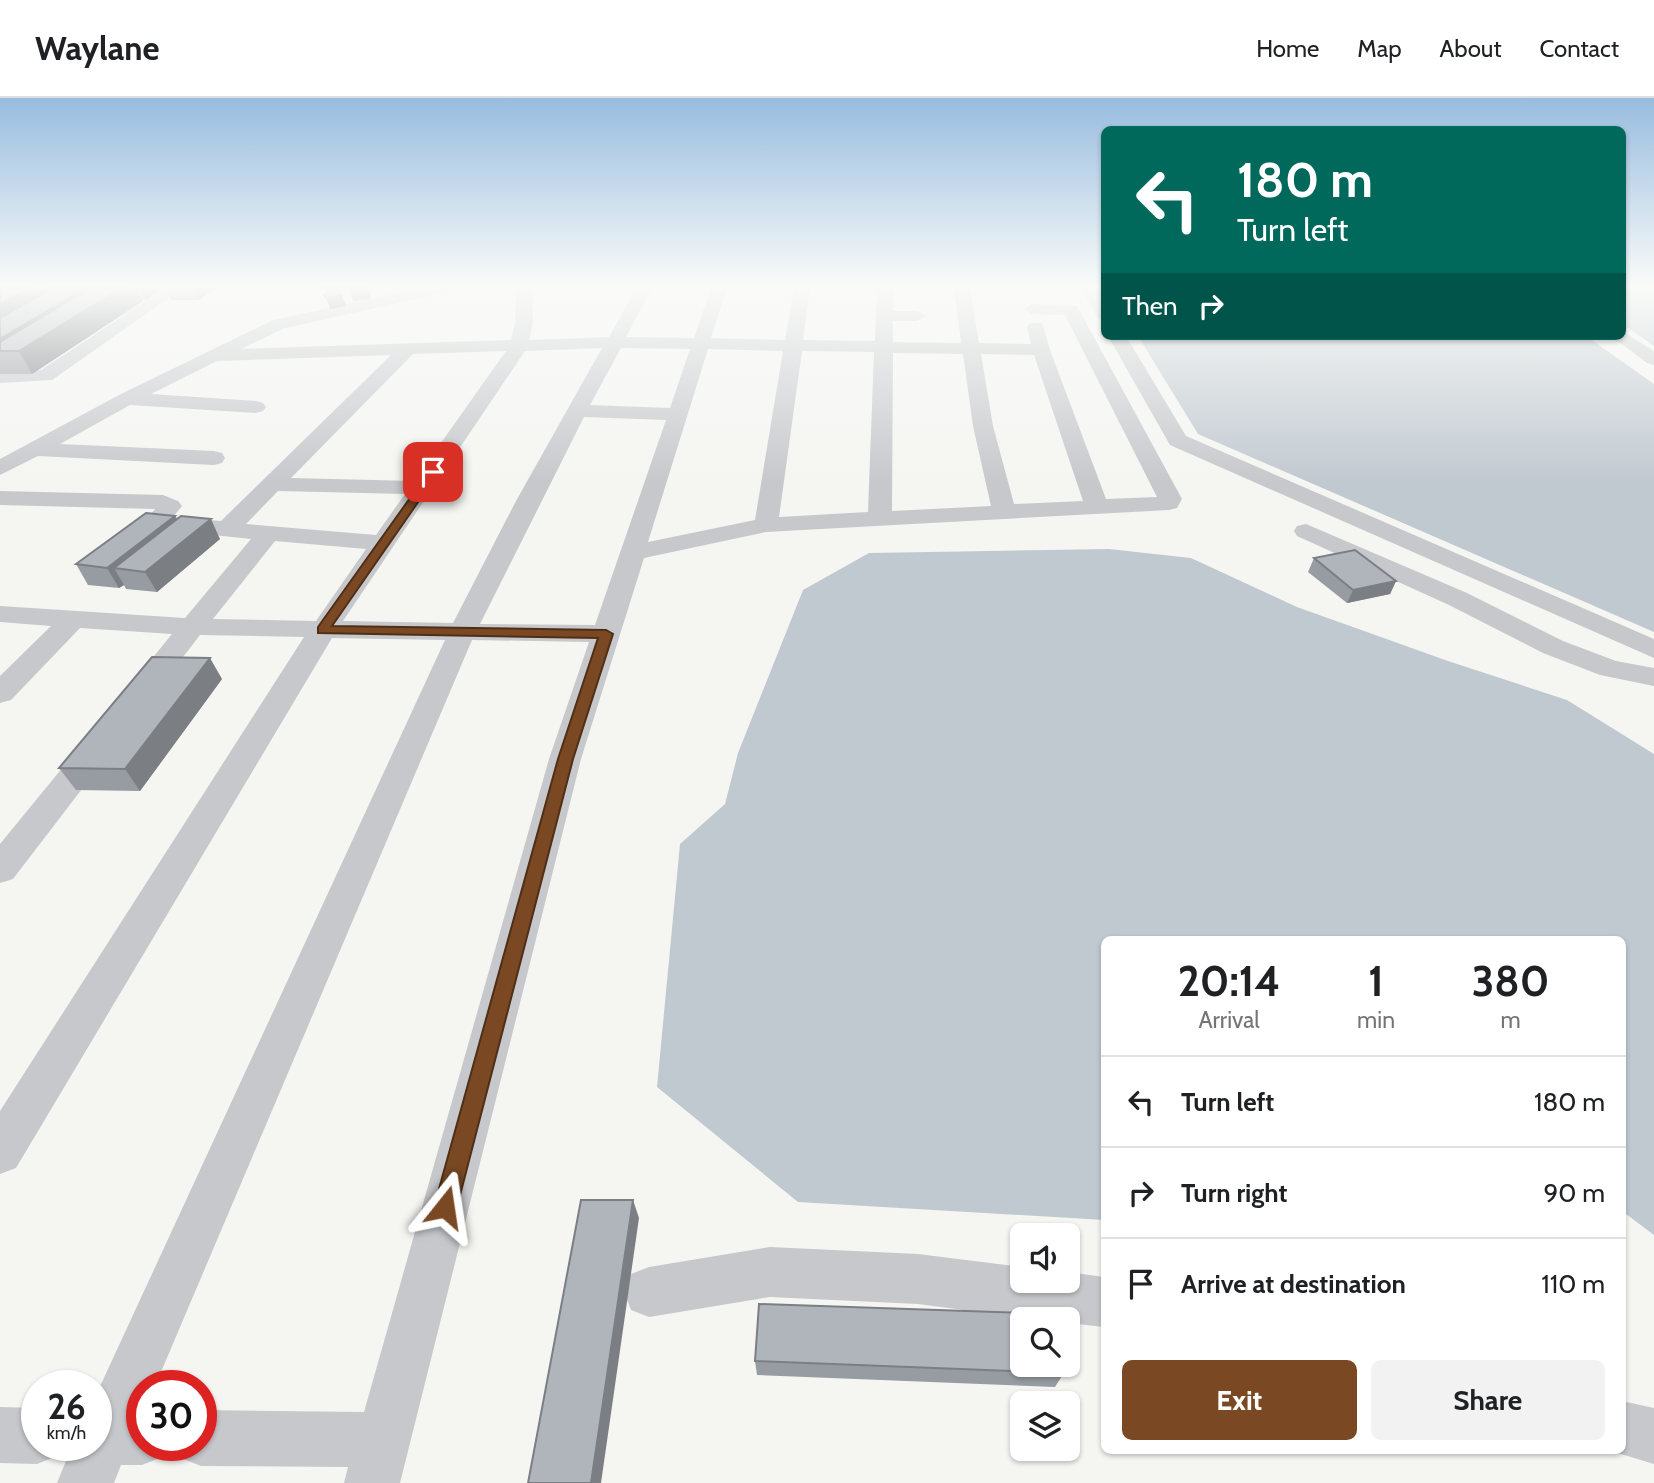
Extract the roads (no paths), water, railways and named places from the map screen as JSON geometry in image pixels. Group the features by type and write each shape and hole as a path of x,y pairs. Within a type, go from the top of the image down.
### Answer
{"street":[{"path":"0,377 45,376 80,353"},
{"path":"22,459 102,412 218,353"},
{"path":"211,356 342,353"},
{"path":"228,530 404,353"},
{"path":"0,1152 323,630 514,353"},
{"path":"112,1437 462,632 608,353"},
{"path":"217,1440 378,1461 565,759 696,353"},
{"path":"766,525 791,353"},
{"path":"880,519 885,353"},
{"path":"972,353 983,426 1004,511"},
{"path":"1042,353 1096,505"},
{"path":"634,552 766,525 1169,503 1170,499 1093,353"},
{"path":"1127,353 1178,440 1654,649"},
{"path":"126,399 256,407"},
{"path":"578,411 677,414"},
{"path":"102,412 169,416"},
{"path":"22,459 214,458"},
{"path":"271,484 423,488"},
{"path":"0,498 163,502 170,506 156,523 267,535 384,543"},
{"path":"169,552 200,526"},
{"path":"1306,531 1458,599 1553,647 1609,669 1654,677"},
{"path":"0,869 267,535"},
{"path":"0,614 191,627 606,634"},
{"path":"0,693 74,618"},
{"path":"649,1292 770,1272 918,1279 1101,1302"},
{"path":"1626,1429 1654,1436"},
{"path":"0,1435 21,1436"}]}
